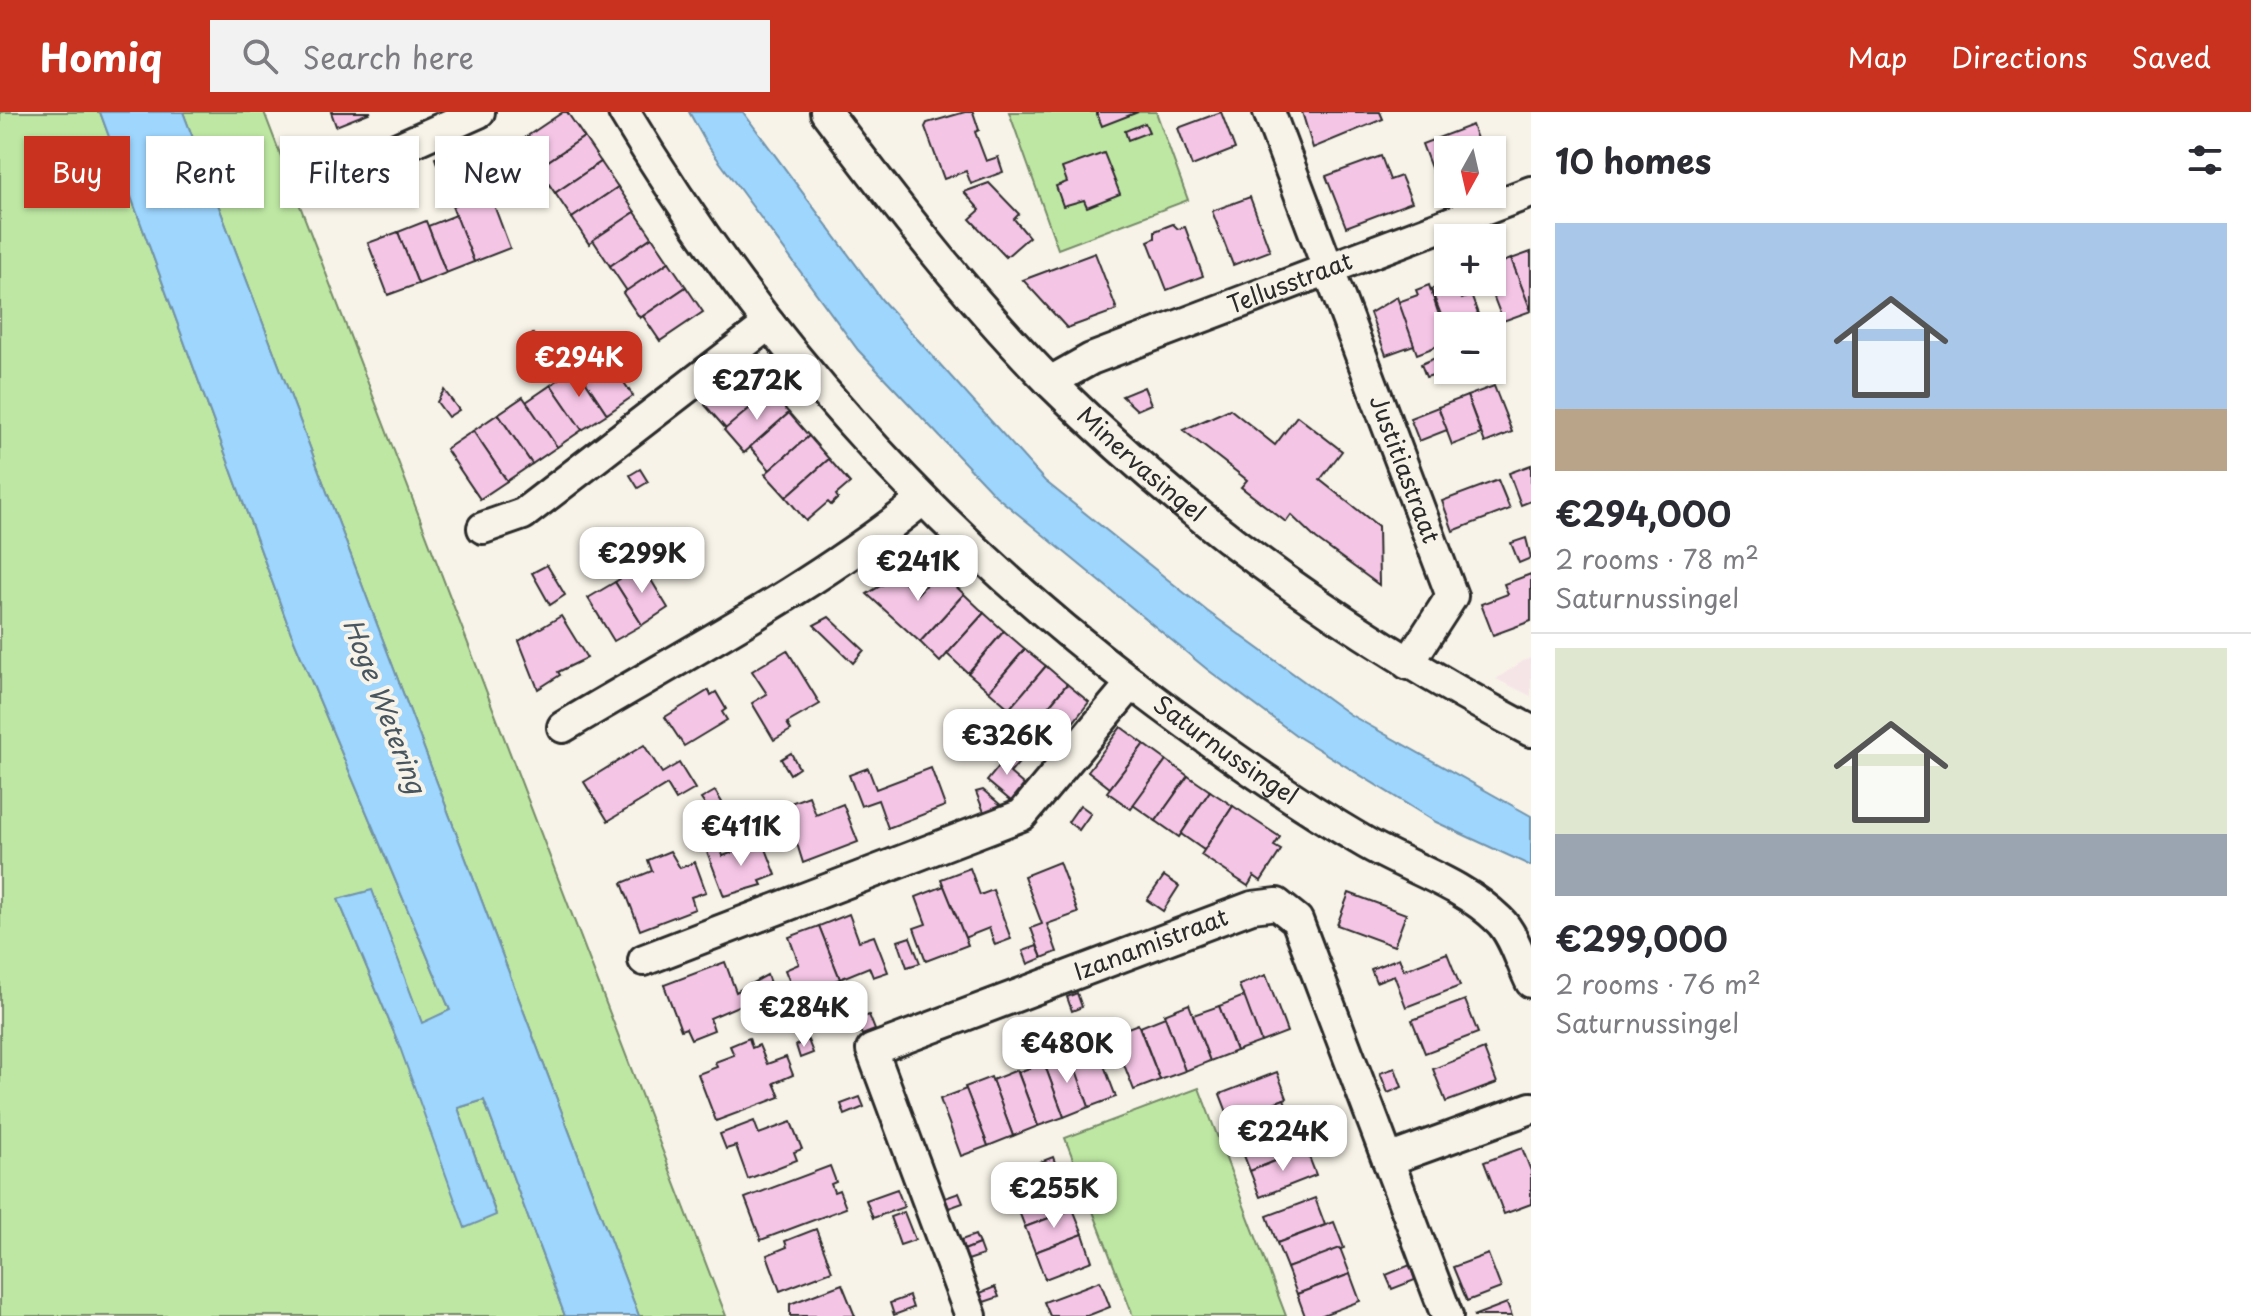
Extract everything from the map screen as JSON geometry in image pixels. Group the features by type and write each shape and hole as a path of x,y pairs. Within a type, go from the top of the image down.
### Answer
{"street":[{"path":"419,139 479,112"},
{"name":"Saturnussingel","path":"624,112 769,324 921,501 1026,597 1132,683 1252,771 1355,836 1459,889 1502,922 1531,982"},
{"name":"Minervasingel","path":"826,112 894,202 1050,382 1172,494 1302,595 1408,664 1531,731"},
{"path":"1269,112 1329,267"},
{"name":"Tellusstraat","path":"1050,382 1091,359 1531,192"},
{"name":"Justitiastraat","path":"1329,267 1452,596 1408,664"},
{"path":"483,528 523,514 769,324"},
{"path":"563,727 782,596 885,530 921,501"},
{"path":"644,960 1022,815 1132,683"},
{"name":"Izanamistraat","path":"971,1316 872,1050 1252,907 1277,904 1297,920 1447,1316"},
{"path":"1388,1160 1531,1108"}],"shaded area":[{"path":"1531,658 1531,696 1496,679 1523,661"}],"green space":[{"path":"0,112 100,112 109,136 24,136 24,208 130,208 130,194 291,633 450,1010 422,1024 372,891 338,899 398,1042 496,1214 458,1108 484,1100 565,1316 0,1316"},
{"path":"183,112 264,112 280,154 280,208 301,208 726,1316 639,1316 219,208 264,208 264,136 192,136"},
{"path":"1009,112 1156,112 1188,200 1058,249"},
{"path":"1199,1088 1286,1316 1133,1316 1065,1138"}],"water":[{"name":"Hoge Wetering","path":"100,112 183,112 192,136 146,136 146,208 219,208 639,1316 565,1316 484,1100 458,1108 496,1215 465,1228 398,1042 338,899 372,890 422,1023 450,1010 291,633 130,194 130,136 109,136"},
{"path":"689,112 743,112 882,300 1045,481 1207,611 1349,714 1531,816 1531,866 1436,822 1297,736 1208,670 996,496 858,350 708,146"}],"building":[{"path":"331,112 371,112 336,126"},
{"path":"567,112 584,137 549,161 549,136 527,136"},
{"path":"973,112 979,130 975,132 986,161 998,157 1003,172 971,184 966,171 944,179 925,127 927,123"},
{"path":"1096,112 1138,112 1102,126"},
{"path":"1221,112 1235,149 1192,166 1178,128"},
{"path":"1302,112 1380,112 1383,119 1313,148"},
{"path":"1145,123 1149,132 1128,140 1125,131"},
{"path":"1472,125 1476,136 1443,136"},
{"path":"584,137 601,162 555,193 549,184 549,161"},
{"path":"1434,139 1434,176 1422,144"},
{"path":"1104,153 1120,194 1087,207 1084,200 1063,206 1056,186 1067,182 1062,168"},
{"path":"1381,156 1390,180 1401,176 1412,202 1346,227 1326,176"},
{"path":"601,162 618,187 572,218 555,193"},
{"path":"989,183 1019,214 1014,219 1029,237 1006,257 970,219 980,210 964,192"},
{"path":"618,187 635,212 589,244 572,218"},
{"path":"1250,197 1270,251 1233,265 1212,211"},
{"path":"453,208 495,208 510,248 474,262"},
{"path":"635,212 652,237 610,266 593,240"},
{"path":"456,215 474,262 446,273 428,226"},
{"path":"426,221 446,273 418,284 398,232"},
{"path":"1173,224 1178,229 1185,227 1203,276 1167,290 1148,241 1155,238 1155,231"},
{"path":"398,232 418,284 388,295 368,243"},
{"path":"652,237 669,262 627,291 610,266"},
{"path":"1531,252 1531,309 1530,309 1511,259"},
{"path":"1095,253 1117,310 1067,328 1023,280"},
{"path":"1511,259 1531,311 1506,320 1506,312 1500,312 1493,296 1506,296 1506,261"},
{"path":"669,262 686,287 640,318 623,293"},
{"path":"1429,285 1438,312 1434,312 1434,347 1417,354 1398,302 1418,295 1416,290"},
{"path":"686,287 703,312 660,341 643,316"},
{"path":"1434,288 1434,296 1461,296 1462,299 1471,296 1477,312 1440,312 1431,289"},
{"path":"1397,297 1414,345 1386,355 1370,313"},
{"path":"533,334 540,344 529,352 522,342"},
{"path":"605,354 633,396 607,414 579,372"},
{"path":"1434,358 1434,375 1426,377 1421,364"},
{"path":"576,367 607,414 582,430 551,385"},
{"path":"749,367 770,391 726,429 705,405"},
{"path":"551,385 582,430 557,447 526,402"},
{"path":"1494,386 1512,432 1485,443 1467,396"},
{"path":"1144,387 1151,404 1137,410 1122,396"},
{"path":"444,390 459,410 448,417 437,402"},
{"path":"770,391 789,413 744,453 724,430"},
{"path":"1467,396 1481,434 1452,445 1438,407"},
{"path":"523,397 557,447 532,464 498,414"},
{"path":"1438,407 1447,430 1419,441 1410,418"},
{"path":"1230,409 1275,445 1297,416 1342,451 1320,480 1378,526 1379,585 1316,539 1291,515 1286,522 1241,487 1247,480 1183,430"},
{"path":"789,413 809,436 770,470 750,447"},
{"path":"498,414 532,464 507,481 473,431"},
{"path":"473,431 507,481 480,499 446,449"},
{"path":"809,436 829,459 786,497 765,474"},
{"path":"829,459 850,483 836,495 838,498 831,505 828,502 806,521 786,497"},
{"path":"1531,465 1531,501 1521,505 1509,473"},
{"path":"640,469 648,482 638,488 630,475"},
{"path":"1498,480 1510,509 1453,531 1442,501"},
{"path":"1526,538 1531,558 1519,563 1511,543"},
{"path":"547,565 565,595 550,605 532,573"},
{"path":"642,565 668,608 642,625 615,582"},
{"path":"939,571 964,594 920,642 867,594 897,576 917,594"},
{"path":"1531,574 1531,621 1493,635 1481,604 1508,594 1504,584"},
{"path":"615,582 642,625 614,641 588,598"},
{"path":"964,594 984,613 940,662 920,642"},
{"path":"984,613 1004,631 968,673 947,654"},
{"path":"561,616 587,658 558,672 560,675 538,689 519,641"},
{"path":"829,617 864,650 853,663 814,625"},
{"path":"1004,631 1025,649 989,691 968,673"},
{"path":"1025,649 1046,666 1010,709 989,691"},
{"path":"787,650 820,704 787,723 791,730 774,740 752,703 767,694 752,671"},
{"path":"1046,666 1067,684 1025,735 1003,716"},
{"path":"1067,684 1089,702 1058,742 1035,723"},
{"path":"709,690 711,695 716,692 726,709 722,712 727,720 684,746 665,717"},
{"path":"1121,727 1144,744 1110,788 1088,771"},
{"path":"1144,744 1166,760 1131,809 1107,792"},
{"path":"644,745 662,773 679,763 695,789 676,800 667,785 608,821 584,782"},
{"path":"1013,749 1023,758 1010,773 1024,785 1011,801 987,781"},
{"path":"791,753 799,768 790,774 781,759"},
{"path":"1166,760 1188,776 1156,821 1133,805"},
{"path":"868,768 876,789 931,768 945,806 888,828 878,800 861,806 849,775"},
{"path":"1188,776 1210,791 1179,837 1156,821"},
{"path":"983,790 1002,806 984,812 976,792"},
{"path":"715,791 723,804 710,812 701,799"},
{"path":"1210,791 1233,806 1204,850 1181,834"},
{"path":"809,796 816,815 843,804 858,842 803,863 785,805"},
{"path":"1080,805 1091,813 1079,830 1068,822"},
{"path":"1233,806 1280,837 1274,846 1281,850 1261,881 1254,876 1248,886 1201,855"},
{"path":"763,841 776,875 760,881 762,885 724,896 706,849 718,844 723,856"},
{"path":"670,851 680,868 695,862 706,892 691,897 695,909 640,930 622,883 652,871 648,860"},
{"path":"1059,862 1078,913 1047,924 1057,952 1042,958 1031,928 1042,924 1024,876"},
{"path":"970,868 980,895 993,890 1011,939 995,945 989,928 964,938 941,879"},
{"path":"1164,876 1179,886 1163,911 1147,900"},
{"path":"944,886 968,945 926,961 914,928 926,924 916,897"},
{"path":"1349,893 1406,914 1394,946 1337,925"},
{"path":"849,914 859,941 874,936 888,972 873,977 869,967 840,979 819,926"},
{"path":"819,926 840,979 810,990 813,1000 799,1005 785,970 799,964 789,937"},
{"path":"910,937 920,963 907,967 898,941"},
{"path":"1037,946 1042,958 1028,964 1023,951"},
{"path":"1447,953 1460,986 1406,1007 1394,975 1376,982 1371,969 1399,958 1404,970"},
{"path":"725,962 736,992 767,975 779,1008 760,1015 754,999 710,1018 714,1030 691,1039 686,1028 681,1030 664,985"},
{"path":"1266,975 1287,1032 1261,1042 1239,985"},
{"path":"1077,993 1082,1007 1072,1011 1067,997"},
{"path":"1244,996 1261,1042 1236,1051 1219,1006"},
{"path":"1465,1000 1478,1033 1425,1053 1412,1020"},
{"path":"1189,1004 1210,1061 1185,1071 1164,1014"},
{"path":"1219,1006 1236,1051 1210,1061 1193,1015"},
{"path":"869,1015 875,1030 862,1035 856,1020"},
{"path":"1165,1017 1185,1071 1160,1080 1140,1027"},
{"path":"1138,1024 1160,1080 1134,1090 1112,1034"},
{"path":"749,1038 752,1048 759,1045 767,1064 786,1057 793,1075 774,1083 780,1097 716,1121 698,1074 717,1067 715,1062 734,1055 730,1046"},
{"path":"808,1040 813,1053 800,1058 796,1045"},
{"path":"1097,1047 1116,1097 1089,1107 1071,1058"},
{"path":"1484,1049 1497,1083 1446,1102 1433,1069"},
{"path":"1070,1053 1089,1107 1064,1117 1044,1063"},
{"path":"1044,1063 1064,1117 1038,1126 1018,1072"},
{"path":"1395,1068 1402,1087 1388,1093 1380,1073"},
{"path":"1017,1070 1038,1126 1013,1136 992,1080"},
{"path":"1277,1072 1287,1098 1230,1120 1220,1094"},
{"path":"991,1077 1013,1136 988,1146 965,1087"},
{"path":"966,1089 988,1146 961,1156 940,1099"},
{"path":"860,1097 864,1107 845,1115 841,1104"},
{"path":"1284,1099 1294,1124 1240,1145 1230,1120"},
{"path":"754,1121 759,1134 791,1122 802,1149 794,1152 797,1160 748,1179 736,1146 726,1149 720,1134"},
{"path":"1297,1124 1306,1149 1250,1171 1240,1145"},
{"path":"1522,1148 1531,1171 1531,1204 1504,1214 1484,1162"},
{"path":"1306,1149 1316,1175 1260,1197 1250,1171"},
{"path":"1053,1157 1063,1184 1007,1205 997,1179"},
{"path":"830,1166 836,1182 831,1184 834,1192 839,1190 846,1208 761,1240 745,1198"},
{"path":"1063,1184 1073,1209 1025,1227 1015,1201"},
{"path":"897,1189 904,1207 873,1218 866,1200"},
{"path":"959,1193 963,1203 949,1208 945,1198"},
{"path":"1315,1198 1325,1225 1277,1243 1267,1216"},
{"path":"1073,1209 1083,1234 1035,1252 1025,1227"},
{"path":"904,1212 915,1240 900,1245 890,1217"},
{"path":"1334,1222 1344,1248 1287,1268 1277,1243"},
{"path":"816,1229 832,1271 780,1291 767,1255 787,1247 785,1241"},
{"path":"1083,1234 1092,1261 1045,1279 1035,1252"},
{"path":"975,1235 979,1244 964,1250 961,1240"},
{"path":"979,1244 983,1255 968,1260 964,1250"},
{"path":"1340,1248 1350,1274 1297,1294 1287,1268"},
{"path":"1488,1254 1501,1288 1467,1301 1453,1267"},
{"path":"1410,1265 1415,1280 1392,1289 1386,1275"},
{"path":"1350,1274 1360,1301 1320,1316 1305,1316 1297,1294"},
{"path":"1100,1281 1110,1307 1087,1316 1050,1316 1044,1302"},
{"path":"842,1284 855,1316 790,1316 790,1304"},
{"path":"995,1287 999,1297 984,1302 980,1293"},
{"path":"909,1296 913,1308 894,1315 890,1303"},
{"path":"1507,1303 1512,1316 1473,1316"}]}
